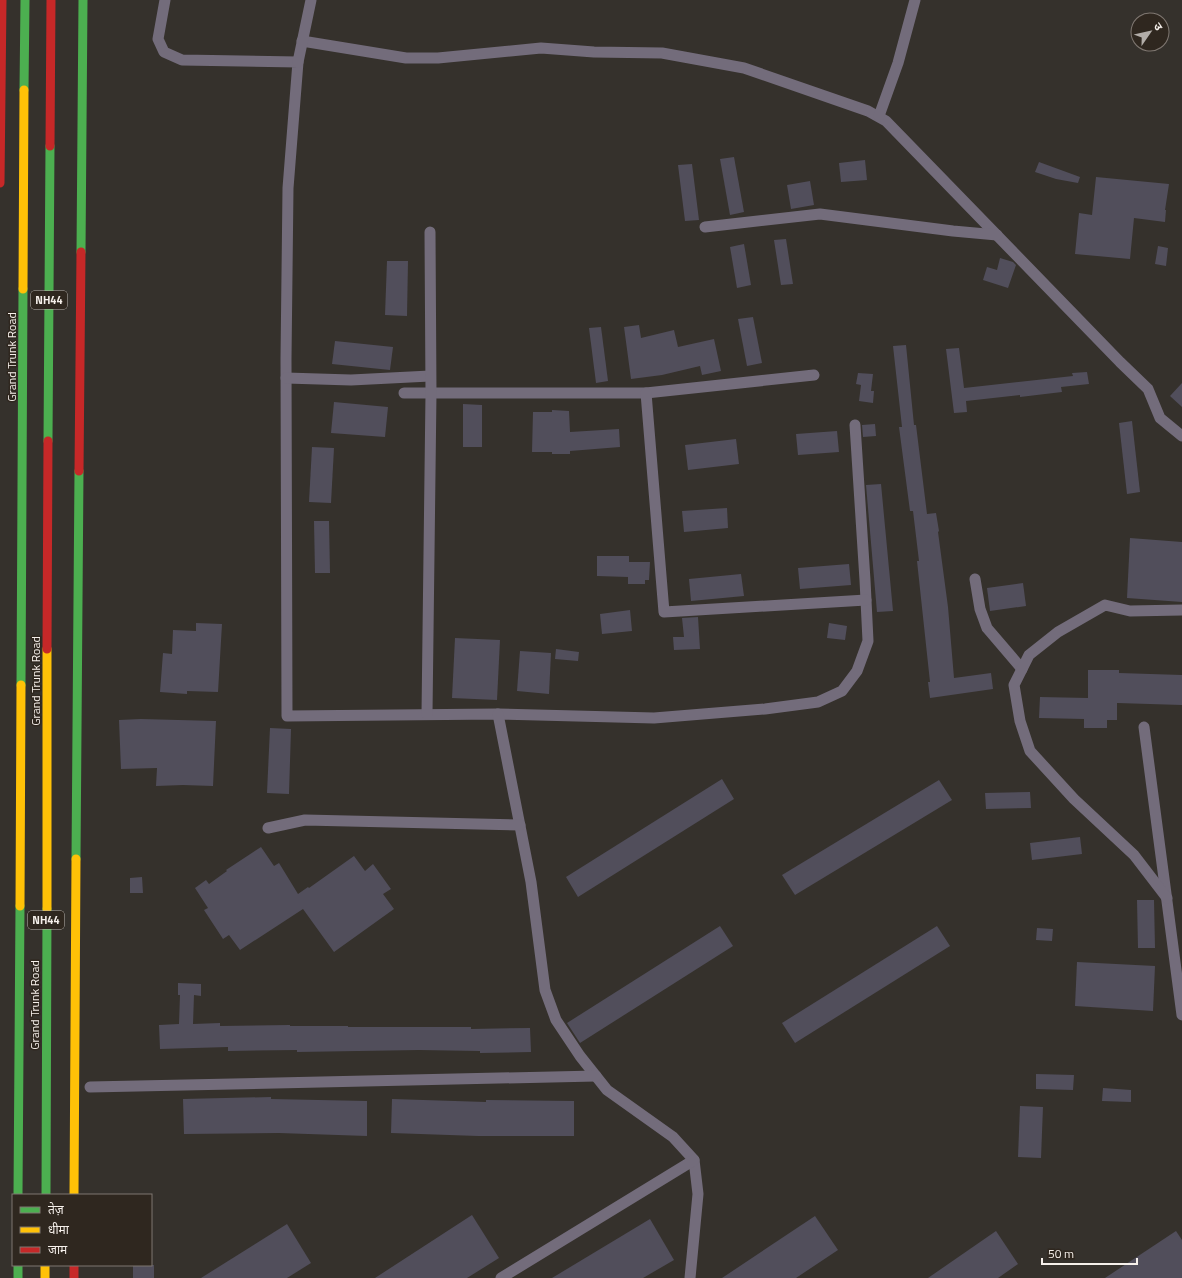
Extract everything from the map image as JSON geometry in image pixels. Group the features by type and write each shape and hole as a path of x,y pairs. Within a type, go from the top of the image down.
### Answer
{"main road":[{"path":"0,183 2,0"},
{"name":"Grand Trunk Road","path":"18,1194 25,0"},
{"name":"Grand Trunk Road","path":"46,1194 47,644 51,0"},
{"path":"74,1194 83,0"},
{"path":"18,1266 18,1278"},
{"path":"45,1266 45,1278"},
{"path":"74,1266 74,1278"}],"street":[{"path":"165,0 158,39 164,52 182,60 298,62"},
{"path":"311,0 298,62 288,188 286,378 287,716 498,714 654,718 765,709 818,702 842,690 857,671 868,642 855,425"},
{"path":"878,116 898,63 915,0"},
{"path":"302,41 406,58 438,58 541,48 594,52 662,53 744,68 868,110 886,121 1148,389 1160,418 1182,436"},
{"path":"705,227 820,214 953,231 997,235"},
{"path":"427,714 430,232"},
{"path":"404,393 646,393 814,375"},
{"path":"286,378 351,380 430,376"},
{"path":"646,393 664,612 866,600"},
{"path":"975,579 980,609 987,628 1022,669"},
{"path":"1167,898 1134,855 1074,799 1030,751 1020,721 1014,685 1029,655 1058,632 1105,605 1130,611 1182,610"},
{"path":"498,714 531,882 545,990 556,1020 580,1056 607,1090 673,1137 694,1160 698,1194 690,1278"},
{"path":"1144,727 1182,1015"},
{"path":"268,828 305,820 520,825"},
{"path":"90,1087 596,1076"},
{"path":"501,1278 694,1160"}],"building":[{"path":"734,157 744,212 730,215 720,159"},
{"path":"865,160 867,180 841,182 839,163"},
{"path":"1039,162 1080,177 1078,183 1056,179 1035,172"},
{"path":"692,164 699,220 685,221 678,165"},
{"path":"1096,177 1169,184 1165,210 1165,222 1134,218 1130,259 1075,254 1079,213 1092,215"},
{"path":"810,181 814,205 791,209 787,185"},
{"path":"786,239 793,284 781,285 774,240"},
{"path":"744,244 751,285 737,288 730,247"},
{"path":"1158,246 1168,248 1166,266 1155,264"},
{"path":"1000,258 1013,262 1016,265 1008,288 983,280 987,267 997,270"},
{"path":"387,261 408,261 407,316 385,315"},
{"path":"753,317 762,363 747,366 738,319"},
{"path":"639,325 641,338 674,330 678,347 714,339 721,371 702,375 700,366 662,375 631,379 624,327"},
{"path":"601,327 608,381 596,383 589,328"},
{"path":"335,341 393,347 390,370 332,364"},
{"path":"906,345 914,425 916,425 927,514 936,513 939,531 948,607 954,678 991,673 993,689 930,698 928,682 930,682 917,561 919,561 913,511 910,511 899,427 902,427 893,346"},
{"path":"959,348 964,388 1073,376 1072,373 1087,372 1089,384 1061,387 1062,392 966,401 967,412 954,413 946,349"},
{"path":"858,373 873,374 871,391 874,391 873,403 859,401 861,385 856,384"},
{"path":"1182,383 1182,407 1170,396"},
{"path":"334,402 388,407 385,437 331,433"},
{"path":"463,404 482,405 482,447 463,447"},
{"path":"552,410 569,411 570,432 619,429 620,447 570,451 570,454 532,452 533,412 552,412"},
{"path":"1132,421 1140,492 1127,494 1119,423"},
{"path":"875,424 876,436 863,437 862,425"},
{"path":"837,431 839,452 798,455 796,434"},
{"path":"736,439 739,464 688,470 685,445"},
{"path":"312,447 334,448 331,503 309,502"},
{"path":"881,484 893,611 877,612 866,485"},
{"path":"727,508 728,528 684,532 682,511"},
{"path":"314,521 329,521 330,573 315,573"},
{"path":"1130,538 1182,542 1182,602 1127,598"},
{"path":"597,556 629,556 629,562 650,562 649,580 645,580 645,584 628,584 628,577 597,576"},
{"path":"849,564 851,585 800,589 798,568"},
{"path":"741,574 744,596 691,601 689,579"},
{"path":"1023,583 1026,606 990,611 987,588"},
{"path":"630,610 632,631 602,634 600,614"},
{"path":"698,617 700,649 674,650 673,637 684,637 682,618"},
{"path":"196,623 222,624 218,692 187,691 187,694 160,692 163,653 172,654 173,630 196,631"},
{"path":"829,623 847,626 845,640 827,638"},
{"path":"455,638 500,640 497,700 452,698"},
{"path":"556,649 579,652 578,661 555,659"},
{"path":"520,651 551,653 549,694 517,691"},
{"path":"1088,670 1119,670 1119,673 1182,675 1182,705 1117,703 1117,720 1107,720 1107,728 1084,728 1084,719 1039,718 1040,697 1088,698"},
{"path":"141,719 216,721 213,786 156,786 157,768 121,769 119,720"},
{"path":"270,728 291,729 289,794 267,793"},
{"path":"722,779 734,799 578,897 566,877"},
{"path":"939,780 952,800 795,895 782,875"},
{"path":"1030,792 1031,808 986,809 985,793"},
{"path":"1080,837 1082,854 1032,860 1030,843"},
{"path":"261,847 274,866 279,863 298,894 308,887 309,888 354,856 365,871 373,864 391,889 383,894 394,909 334,952 303,909 240,950 229,935 223,939 204,910 208,908 195,888 206,880 209,884 227,871 226,870"},
{"path":"142,877 143,893 130,893 130,878"},
{"path":"1137,900 1154,900 1155,948 1138,948"},
{"path":"720,926 733,946 580,1043 567,1023"},
{"path":"937,926 950,946 795,1043 782,1023"},
{"path":"1037,928 1053,929 1052,941 1036,940"},
{"path":"1077,962 1155,966 1153,1011 1075,1006"},
{"path":"178,983 201,984 201,996 194,995 193,1024 220,1023 220,1026 290,1025 348,1027 471,1027 471,1029 530,1028 531,1052 480,1053 480,1051 419,1050 297,1052 297,1050 228,1051 228,1047 160,1049 159,1025 179,1024 180,995 178,995"},
{"path":"1036,1074 1074,1075 1073,1090 1036,1089"},
{"path":"1103,1088 1131,1090 1131,1102 1102,1101"},
{"path":"271,1097 271,1099 367,1101 367,1136 279,1133 184,1134 183,1099"},
{"path":"392,1099 486,1102 486,1100 574,1101 574,1136 478,1136 391,1133"},
{"path":"1020,1106 1043,1107 1041,1158 1018,1157"},
{"path":"472,1215 499,1258 467,1278 375,1278"},
{"path":"815,1216 838,1250 796,1278 722,1278"},
{"path":"650,1219 674,1260 643,1278 552,1278"},
{"path":"287,1224 311,1263 287,1278 201,1278"},
{"path":"996,1231 1018,1264 998,1278 928,1278"},
{"path":"1176,1231 1182,1240 1182,1278 1105,1278"},
{"path":"154,1265 154,1278 133,1278 133,1266"}],"traffic: fast":[{"path":"24,90 25,0"},
{"path":"81,252 83,0"},
{"path":"48,441 50,146"},
{"path":"21,685 23,289"},
{"path":"76,859 79,471"},
{"path":"18,1194 20,906"},
{"path":"46,1194 47,909"},
{"path":"18,1266 18,1278"}],"traffic: slow":[{"path":"23,289 24,90"},
{"path":"47,649 47,909"},
{"path":"20,906 21,685"},
{"path":"74,1194 76,859"},
{"path":"45,1266 45,1278"}],"traffic: jam":[{"path":"0,183 2,0"},
{"path":"50,146 51,0"},
{"path":"79,471 81,252"},
{"path":"47,649 48,441"},
{"path":"74,1266 74,1278"}]}
